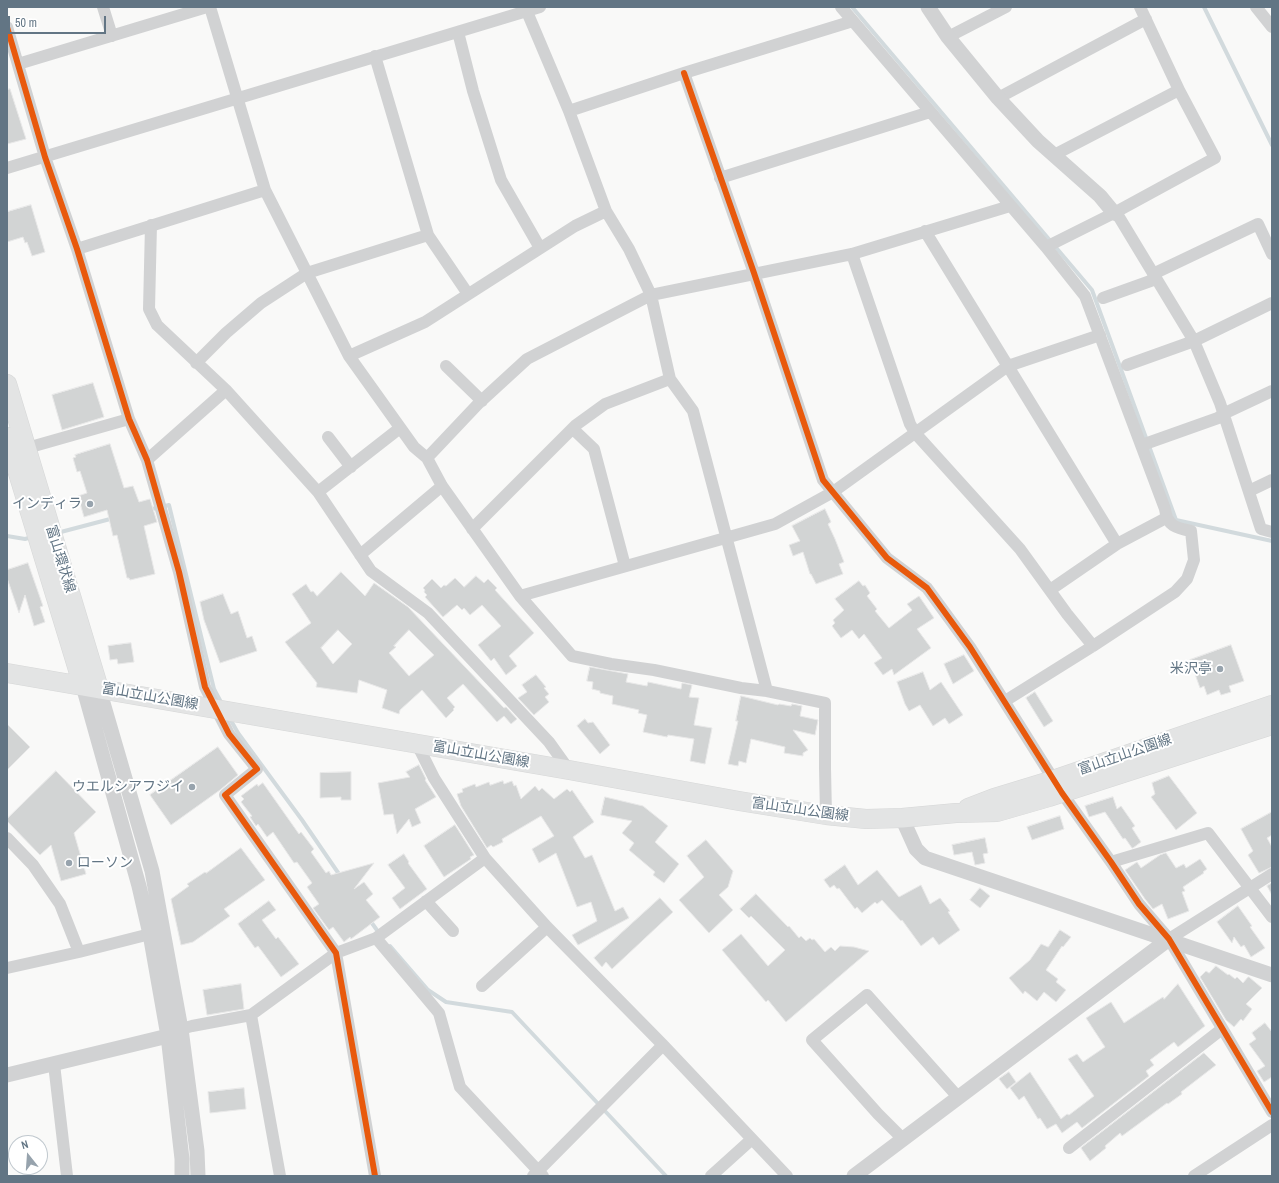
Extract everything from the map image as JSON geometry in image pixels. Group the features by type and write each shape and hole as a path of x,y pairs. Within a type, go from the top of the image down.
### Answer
{"main road":[{"name":"富山環状線","path":"7,384 13,448 91,688"},
{"name":"富山立山公園線","path":"7,673 215,708 739,801 826,815 866,819 902,818 956,813 994,798 1057,786 1272,725"},
{"name":"富山立山公園線","path":"1057,786 1272,705"}],"street":[{"path":"103,7 112,36"},
{"path":"18,64 208,7 265,190 349,356 414,447 427,458 442,486 520,596 572,656 611,664 654,670 825,703 826,815"},
{"path":"7,168 237,97 458,32 526,9 540,7"},
{"path":"841,7 1046,247 1085,296 1166,509 1166,518 1175,527 1191,531 1194,560 1186,579 1175,592 1005,701"},
{"path":"928,7 948,37 998,98 1038,141 1100,196 1119,217 1194,341 1223,414 1261,529 1272,532"},
{"path":"948,37 1006,7"},
{"path":"1046,247 1215,158 1179,90 1140,7"},
{"path":"1256,7 1272,27"},
{"path":"526,9 569,111 606,211 629,249 651,295 670,379 693,411 767,691"},
{"path":"998,98 1146,19"},
{"path":"569,111 684,72 853,21"},
{"path":"7,28 45,157 77,250 129,419 147,460 179,572 205,687 230,734 257,770 225,795 336,953 375,1176"},
{"path":"458,32 473,91 501,180 540,248"},
{"path":"376,56 428,235 468,294"},
{"path":"684,72 754,273 823,480 887,558 926,588 970,646 1057,786 1139,904 1169,939 1272,1112"},
{"path":"1054,155 1179,90"},
{"path":"720,178 930,112"},
{"path":"77,250 151,225 265,190"},
{"path":"427,458 482,401 527,359 651,295 852,254 1010,206"},
{"path":"349,356 425,322 575,226 606,211"},
{"path":"1103,298 1154,277 1258,224 1272,254"},
{"path":"151,225 149,309 156,325 226,390 318,492 371,571 428,613 549,742 569,770"},
{"path":"925,232 1117,544"},
{"path":"196,363 226,333 262,303 307,273 428,235"},
{"path":"852,254 910,424 916,434 1020,549 1093,646"},
{"path":"1127,365 1194,341 1272,303"},
{"path":"520,596 775,524 833,492 916,434 1008,366 1100,335"},
{"path":"446,366 482,401"},
{"path":"472,529 572,429 605,404 670,379"},
{"path":"147,460 226,390"},
{"path":"1142,445 1218,418 1223,414 1272,390"},
{"path":"13,448 129,419"},
{"path":"318,492 400,428"},
{"path":"572,429 594,449 625,566"},
{"path":"328,437 351,467"},
{"path":"1248,491 1272,480"},
{"path":"360,555 442,486"},
{"path":"1050,590 1117,544 1166,518"},
{"path":"91,688 150,934 168,1036 182,1159 182,1176"},
{"path":"91,688 152,871 181,1029 197,1151 198,1176"},
{"path":"417,744 434,778 485,858 547,927 663,1045 787,1176"},
{"path":"902,818 916,848 925,858 1272,974"},
{"path":"1111,862 1208,833 1272,917"},
{"path":"7,838 33,864 60,904 78,952"},
{"path":"7,1075 168,1036 181,1029 192,1026 251,1015 336,953 376,938 485,858"},
{"path":"854,1176 1169,939 1272,874"},
{"path":"426,901 454,931"},
{"path":"482,986 547,927"},
{"path":"7,968 150,934"},
{"path":"376,938 439,1013 460,1087 538,1174 663,1045"},
{"path":"903,1139 878,1114 812,1040 867,995 958,1097"},
{"path":"251,1015 280,1176"},
{"path":"1069,1148 1222,1029"},
{"path":"54,1064 67,1176"},
{"path":"1194,1176 1272,1125"},
{"path":"711,1176 752,1139"}],"building":[{"path":"10,89 26,139 7,144 7,90"},
{"path":"31,205 45,252 32,256 27,242 25,243 23,237 7,242 7,212"},
{"path":"93,383 104,417 62,430 52,395"},
{"path":"110,444 124,488 133,486 139,502 150,499 157,522 144,526 155,574 130,580 127,578 117,535 113,536 107,510 84,517 78,496 87,493 80,471 77,472 73,458 76,457 75,455"},
{"path":"825,509 831,522 828,524 844,562 839,564 843,574 816,584 810,574 803,552 793,556 789,545 800,541 792,526"},
{"path":"28,563 43,606 40,607 45,622 34,626 25,595 19,613 7,578 7,570"},
{"path":"341,572 365,596 374,583 408,607 504,708 506,707 517,719 511,724 504,716 497,722 463,684 447,698 455,707 446,718 422,690 400,710 399,714 382,708 387,690 359,680 357,693 316,687 317,683 285,642 311,623 292,594 306,584 311,592 313,591 317,596","holes":["338,630 352,644 333,664 321,648","409,630 434,655 409,676 389,653 396,647 394,646"]},
{"path":"476,576 484,583 488,579 497,588 495,590 534,633 509,656 517,666 506,675 494,658 491,661 478,645 501,626 482,605 470,615 464,608 462,610 457,605 443,617 425,597 427,595 423,588 432,579 441,588 444,585 446,586 455,578 464,587"},
{"path":"859,581 863,586 865,585 870,593 867,596 877,609 875,611 889,628 912,610 907,604 919,596 934,618 917,629 931,648 894,675 892,669 883,675 874,663 882,658 864,634 859,639 852,630 841,638 832,626 835,623 833,620 844,610 835,599"},
{"path":"223,594 231,614 238,611 247,638 252,636 257,651 220,663 204,620 200,602"},
{"path":"131,643 134,662 118,664 117,659 110,660 108,646"},
{"path":"1231,645 1244,681 1229,686 1231,692 1221,695 1219,690 1207,695 1204,686 1200,688 1190,660"},
{"path":"964,655 974,671 953,684 944,664"},
{"path":"590,667 628,674 626,682 647,686 648,682 681,689 682,683 692,685 689,697 699,698 694,725 712,728 705,764 690,761 694,739 668,735 667,737 643,732 647,715 638,713 639,710 612,704 613,696 600,693 600,691 592,689 593,682 587,681"},
{"path":"923,672 930,690 941,682 963,715 949,724 945,718 933,726 920,705 909,711 897,682"},
{"path":"536,675 546,687 544,688 549,694 545,697 549,702 534,715 518,698 527,692 522,685"},
{"path":"1035,692 1053,721 1044,727 1026,698"},
{"path":"741,696 778,705 791,706 792,704 802,706 800,716 818,720 815,735 793,730 808,750 803,753 803,756 784,753 785,747 751,739 746,763 739,761 738,766 728,764 738,721 736,721"},
{"path":"585,719 588,723 593,722 610,745 600,754 577,726"},
{"path":"7,724 30,747 7,770"},
{"path":"218,747 238,775 220,790 171,825 150,795"},
{"path":"419,765 426,779 425,780 436,797 415,809 421,823 412,827 409,819 397,834 393,814 384,815 378,783 410,777 406,772"},
{"path":"56,771 96,812 74,833 86,874 61,881 51,845 40,855 7,821 7,819"},
{"path":"351,772 351,800 341,800 341,797 320,798 320,773"},
{"path":"1169,776 1197,813 1176,830 1151,797 1155,794 1152,783"},
{"path":"503,781 504,784 512,781 514,786 516,785 521,799 535,786 539,791 542,788 554,799 567,789 570,792 572,790 594,822 573,837 585,858 592,855 615,911 623,907 629,918 578,945 572,935 597,921 591,902 577,907 556,853 539,863 532,849 554,836 541,816 502,839 503,842 493,847 491,845 487,848 461,806 457,794 463,792 462,789 475,784 476,787 489,782 490,785"},
{"path":"263,783 299,834 301,832 314,849 311,852 326,873 329,871 331,875 374,863 354,889 364,882 373,894 366,900 380,917 351,939 350,937 344,942 333,927 329,930 313,908 319,904 307,887 312,883 297,862 294,863 273,832 267,837 258,824 256,826 250,817 252,816 241,802 244,799 241,796 257,784 258,786"},
{"path":"605,797 643,806 668,826 655,842 679,864 664,883 653,875 655,872 629,850 634,843 622,833 632,821 601,815"},
{"path":"1113,797 1117,809 1121,806 1135,826 1132,828 1141,842 1133,848 1125,838 1123,839 1105,812 1089,817 1085,806"},
{"path":"1272,812 1272,835 1267,838 1272,847 1272,867 1259,873 1248,855 1253,851 1241,829"},
{"path":"1060,816 1064,829 1032,840 1027,827"},
{"path":"455,825 474,855 470,857 471,859 444,877 424,846"},
{"path":"985,838 988,853 983,854 985,863 975,865 972,852 954,855 952,845"},
{"path":"706,840 733,871 728,887 719,895 733,910 709,933 679,900 704,877 687,856"},
{"path":"241,848 265,880 224,909 230,916 193,942 181,945 171,899 189,886 187,884 205,872 206,873"},
{"path":"1166,853 1176,868 1184,864 1186,868 1200,859 1207,869 1203,872 1204,873 1183,887 1185,891 1182,892 1189,911 1168,919 1162,904 1153,909 1125,870 1137,862 1141,868 1160,855"},
{"path":"404,854 409,862 408,863 427,889 400,909 392,898 405,888 388,865"},
{"path":"845,865 858,885 877,870 899,897 921,885 930,904 940,898 950,911 948,912 960,930 939,945 933,937 921,946 902,920 901,921 882,900 877,904 875,902 862,913 857,907 855,909 839,888 837,889 834,885 830,888 824,880"},
{"path":"1272,883 1272,895 1267,886"},
{"path":"980,888 990,896 980,908 970,900"},
{"path":"756,894 788,927 789,926 799,938 801,936 806,941 810,938 812,940 814,939 825,952 831,947 835,951 840,946 854,947 869,951 786,1022 768,1000 766,1002 722,950 741,934 768,966 785,950 751,916 749,918 740,909"},
{"path":"660,898 673,912 612,969 606,962 602,967 594,958"},
{"path":"269,901 276,910 262,920 276,939 278,937 299,964 281,977 258,946 255,948 238,924"},
{"path":"1238,906 1252,926 1250,927 1265,948 1251,957 1244,945 1241,947 1234,937 1232,943 1217,922"},
{"path":"1060,930 1071,937 1063,947 1062,946 1046,970 1058,979 1056,982 1066,990 1056,1002 1044,992 1037,1001 1025,991 1023,994 1009,978 1030,960 1041,944 1048,947"},
{"path":"1216,966 1235,979 1237,977 1243,983 1249,977 1262,988 1246,1004 1252,1009 1243,1021 1241,1019 1234,1027 1226,1020 1200,977 1206,971 1209,973"},
{"path":"241,984 244,1009 207,1015 203,990"},
{"path":"1178,984 1205,1026 1178,1047 1174,1042 1150,1060 1154,1065 1146,1071 1149,1076 1082,1128 1077,1122 1062,1133 1056,1124 1047,1129 1040,1118 1038,1119 1024,1096 1019,1100 1010,1088 1030,1072 1061,1119 1067,1114 1069,1115 1094,1096 1068,1059 1077,1054 1083,1062 1105,1047 1086,1018 1111,1002 1124,1023 1163,997 1164,999"},
{"path":"1265,1023 1272,1032 1272,1077 1264,1082 1257,1071 1265,1066 1249,1044 1256,1039 1252,1033"},
{"path":"1204,1053 1216,1065 1168,1104 1167,1103 1122,1136 1120,1133 1105,1146 1106,1148 1090,1161 1081,1148"},
{"path":"1009,1072 1016,1082 1007,1089 999,1079"},
{"path":"244,1088 246,1109 210,1113 208,1092"}],"waterway":[{"path":"852,7 1092,290 1176,520 1272,541"},
{"path":"1204,7 1272,145"},
{"path":"148,510 169,505 214,689 222,704"},
{"path":"57,533 114,518"},
{"path":"7,536 25,539 32,537"},
{"path":"229,717 238,733 302,820 341,877"},
{"path":"369,919 379,933"},
{"path":"390,946 428,990 446,1002 512,1012 666,1176"}],"cycle path":[{"path":"7,27 45,157 77,249 129,419 147,460 179,572 205,687 229,734 257,769 225,795 336,953 375,1176"},
{"path":"684,73 754,273 823,480 887,558 927,588 970,647 1062,793 1139,904 1169,939 1272,1112"}],"place":[{"name":"インディラ","path":"90,504"},
{"name":"米沢亭","path":"1220,669"},
{"name":"ウエルシアフジイ","path":"192,787"},
{"name":"ローソン","path":"69,863"}]}
